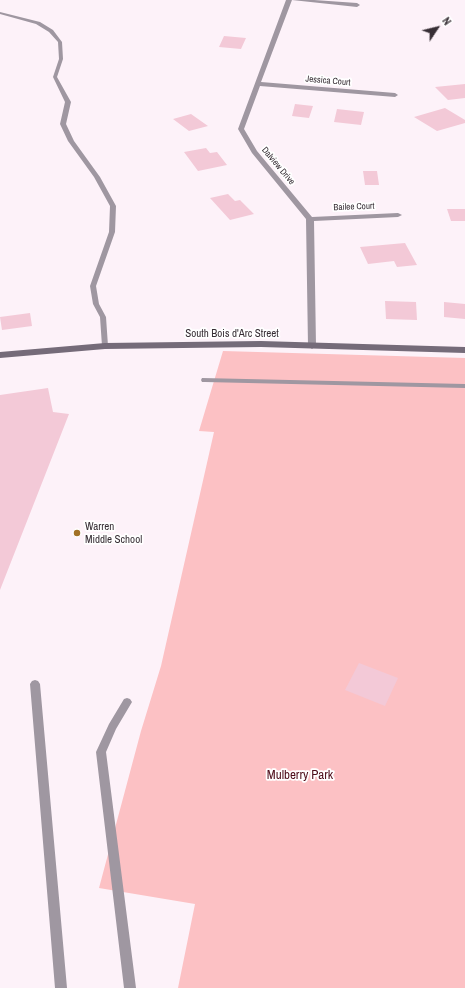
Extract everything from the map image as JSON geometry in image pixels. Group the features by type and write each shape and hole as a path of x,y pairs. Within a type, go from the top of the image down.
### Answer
{"main road":[{"name":"South Bois d'Arc Street","path":"0,355 105,346 262,344 465,350"}],"street":[{"name":"Dalview Drive","path":"289,0 241,129 254,152 310,219"},
{"path":"294,0 357,5"},
{"name":"Jessica Court","path":"258,84 396,95"},
{"name":"Bailee Court","path":"310,219 398,215"},
{"path":"310,219 312,346"}],"lane":[{"path":"0,13 38,24 51,31 60,42 61,59 55,77 68,102 63,124 71,141 97,177 113,206 112,232 93,286 96,304 103,317 105,346"},
{"path":"205,380 465,386"},
{"path":"35,684 61,988"},
{"path":"127,702 112,727 101,752 130,988"}],"green space":[{"name":"Mulberry Park","path":"223,351 465,358 465,988 178,988 195,904 99,888 141,731 161,666 214,432 199,431"}],"building":[{"path":"224,36 246,38 241,49 219,47"},
{"path":"465,84 465,98 448,100 435,87"},
{"path":"295,104 313,106 309,118 292,116"},
{"path":"445,108 465,120 465,123 437,131 414,117"},
{"path":"337,109 364,112 361,125 334,122"},
{"path":"191,114 208,126 189,131 173,119"},
{"path":"206,148 210,153 217,152 227,165 198,171 184,152"},
{"path":"363,171 377,171 379,185 365,185"},
{"path":"228,194 235,201 240,200 254,214 230,220 210,198"},
{"path":"447,209 465,209 465,221 451,221"},
{"path":"405,243 417,265 397,267 394,261 368,264 360,247"},
{"path":"385,301 416,302 417,320 386,319"},
{"path":"444,302 465,304 465,319 444,317"},
{"path":"30,313 32,326 2,330 0,317"},
{"path":"48,388 53,412 69,414 0,590 0,395"},
{"path":"359,663 398,678 385,706 345,690"}],"place":[{"name":"Warren Middle School","path":"77,533"}]}
